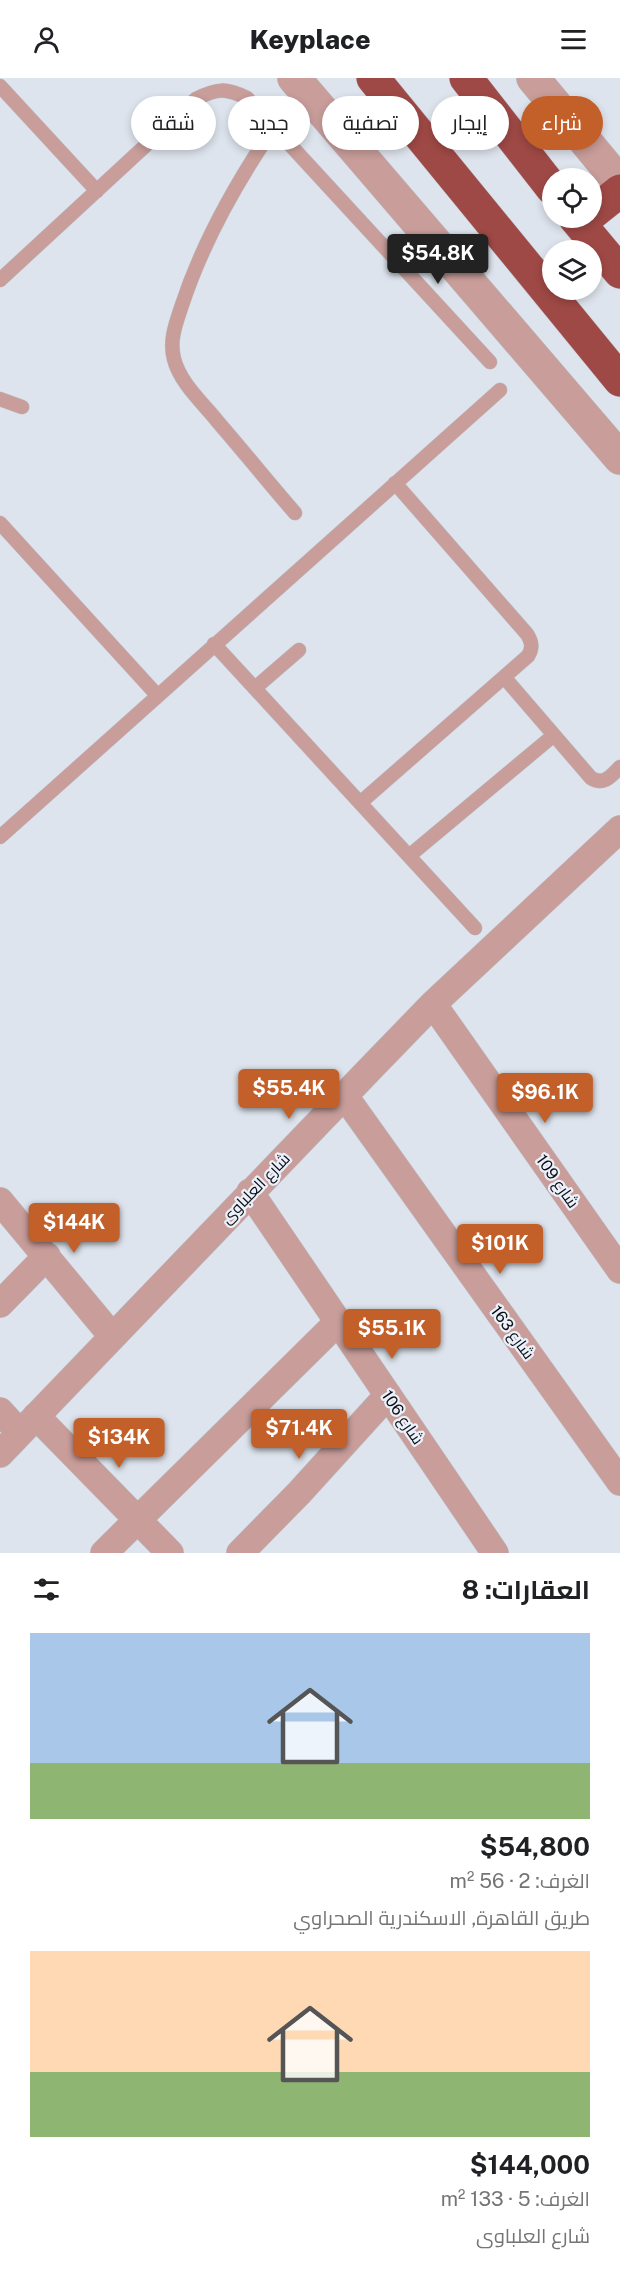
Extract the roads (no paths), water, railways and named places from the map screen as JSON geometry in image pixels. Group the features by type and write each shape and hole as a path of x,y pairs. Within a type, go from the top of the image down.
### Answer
{"highway":[{"path":"373,78 620,380"},
{"path":"466,78 542,175"},
{"path":"602,204 620,191"},
{"path":"590,228 620,272"}],"street":[{"path":"294,78 620,458"},
{"path":"533,78 620,183"},
{"name":"شارع العلباوى","path":"0,1454 433,1004 620,829"},
{"name":"شارع 109","path":"433,1004 620,1270"},
{"name":"شارع 163","path":"344,1095 620,1482"},
{"name":"شارع 106","path":"250,1192 495,1553"},
{"path":"0,1201 112,1336"},
{"path":"0,1304 47,1256"},
{"path":"104,1553 339,1320"},
{"path":"240,1553 299,1493 388,1395"},
{"path":"0,1411 28,1424 136,1519 170,1553"}],"lane":[{"path":"0,86 97,191"},
{"path":"0,280 196,99 212,91 231,90 243,96"},
{"path":"259,150 231,194 205,245 173,331 172,345 176,366 187,384 295,513"},
{"path":"295,150 490,362"},
{"path":"0,837 500,390"},
{"path":"0,399 22,407"},
{"path":"360,803 531,651 530,640 395,483"},
{"path":"0,523 158,695"},
{"path":"214,644 475,928"},
{"path":"255,688 299,650"},
{"path":"504,677 595,781 605,781 620,767"},
{"path":"409,856 554,735"}]}
